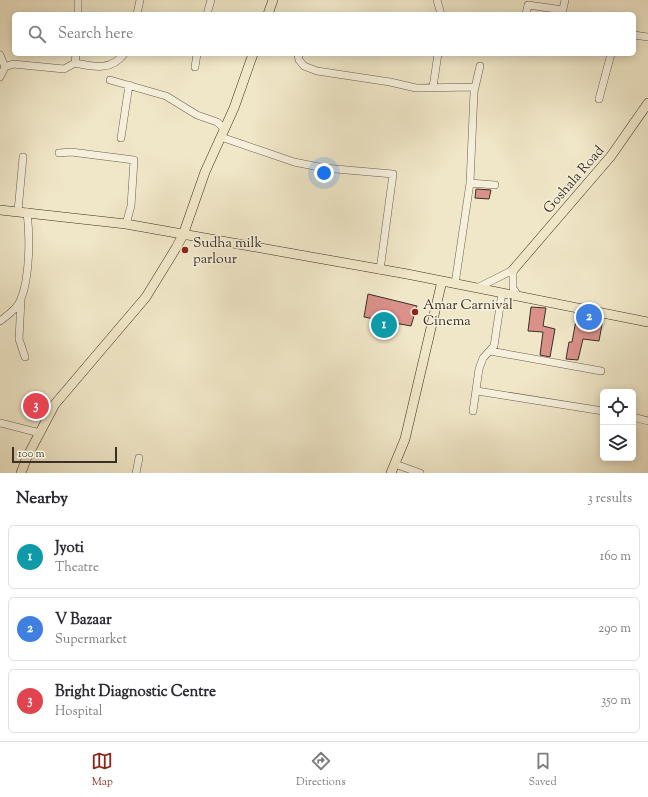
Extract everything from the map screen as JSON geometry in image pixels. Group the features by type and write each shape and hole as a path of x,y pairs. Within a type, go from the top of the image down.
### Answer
{"main road":[{"path":"269,12 273,0"},
{"path":"21,473 27,457 55,404 146,297 183,235 205,172 234,108 251,56"},
{"name":"Goshala Road","path":"513,270 612,156 648,103"},
{"path":"0,210 126,224 442,281 648,322"},
{"path":"391,473 405,439 442,281"}],"street":[{"path":"78,0 78,12"},
{"path":"137,12 140,0"},
{"path":"208,12 211,0"},
{"path":"436,0 440,12"},
{"path":"526,12 528,5 563,12 565,0"},
{"path":"636,34 648,37"},
{"path":"0,55 5,67"},
{"path":"76,56 76,62"},
{"path":"0,77 5,67 13,64 64,69 76,62 97,68 113,64 122,56"},
{"path":"194,67 197,56"},
{"path":"298,56 299,60 304,66 317,71 390,82 416,88 475,87"},
{"path":"433,87 438,56"},
{"path":"599,99 610,56"},
{"path":"455,284 470,183 475,87 480,66"},
{"path":"110,80 166,96 197,115 217,122 223,133 254,149 316,167 393,174 380,270"},
{"path":"121,138 129,85"},
{"path":"59,153 71,152 134,160 131,206 126,224"},
{"path":"18,211 24,157"},
{"path":"470,183 495,185"},
{"path":"25,357 19,339 21,300 27,268 29,230 27,212"},
{"path":"477,288 513,270 513,288 518,296"},
{"path":"473,411 479,369 483,358 494,346 502,293"},
{"path":"0,321 8,315 21,300"},
{"path":"490,351 601,371"},
{"path":"477,391 600,411"},
{"path":"636,418 648,421"},
{"path":"0,423 40,433"},
{"path":"136,473 139,458"},
{"path":"395,464 420,473"}],"building":[{"path":"476,189 491,190 489,199 475,198"},
{"path":"368,294 417,306 411,326 389,322 386,334 378,333 380,320 364,317"},
{"path":"531,307 546,308 543,326 555,329 550,357 540,355 543,332 528,331"},
{"path":"577,315 603,319 599,341 583,339 578,360 566,359 569,342 572,342"},
{"path":"31,399 44,405 41,412 28,406"}],"place":[{"name":"Sudha milk parlour","path":"185,250"},
{"name":"Amar Carnival Cinema","path":"415,312"},
{"name":"V Bazaar","path":"589,317"},
{"name":"Jyoti","path":"384,325"},
{"name":"Bright Diagnostic Centre","path":"36,406"}]}
